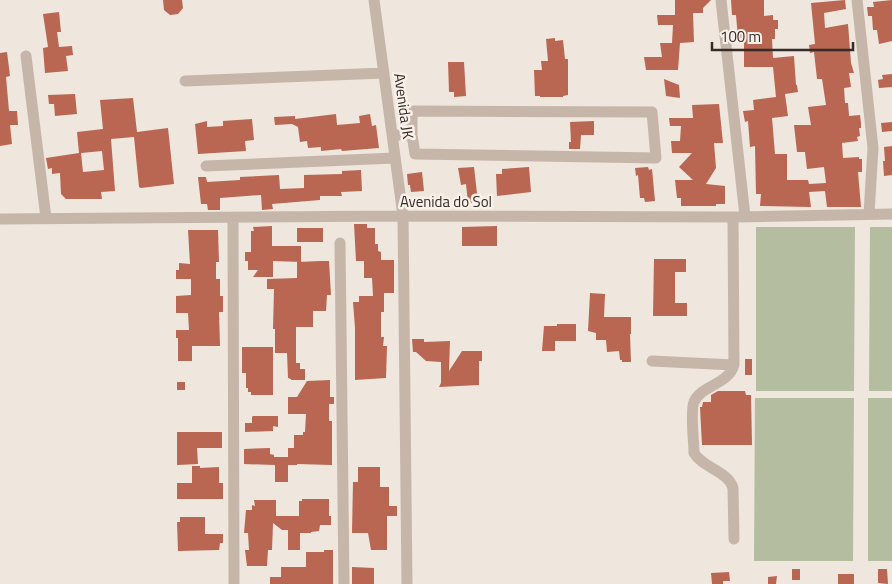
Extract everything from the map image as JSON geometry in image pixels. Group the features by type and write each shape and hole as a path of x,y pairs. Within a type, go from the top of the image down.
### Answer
{"street":[{"name":"Avenida JK","path":"374,0 403,216 407,584"},
{"path":"721,0 739,217 734,365 732,372 728,376 698,395 693,405 694,453 698,459 727,478 731,483 734,539"},
{"path":"857,0 873,148 869,214"},
{"path":"26,56 46,218"},
{"path":"185,81 384,73"},
{"path":"412,111 652,112 656,158 414,154 412,135 412,111"},
{"path":"392,135 412,135"},
{"path":"206,166 395,158"},
{"name":"Avenida do Sol","path":"0,219 403,216 739,217 892,214"},
{"path":"233,218 234,584"},
{"path":"340,244 344,584"},
{"path":"652,361 734,365"}],"green space":[{"path":"756,227 855,227 854,391 756,391"},
{"path":"870,227 892,227 892,391 869,391"},
{"path":"755,398 854,398 853,561 754,561"},
{"path":"868,398 892,398 892,561 868,561"}],"building":[{"path":"163,0 182,0 183,8 178,14 170,15 164,10"},
{"path":"675,0 711,0 703,8 703,13 693,13 694,42 680,43 678,70 646,70 644,57 662,57 660,43 672,43 673,25 658,25 657,15 675,15"},
{"path":"731,0 764,0 764,16 773,15 773,20 778,20 778,29 775,29 775,39 772,39 773,58 794,56 798,92 785,94 788,116 772,118 775,154 787,154 787,180 808,180 809,184 826,183 824,167 807,169 805,152 797,152 794,125 811,125 808,107 826,105 822,79 817,79 814,52 810,53 809,45 815,44 811,3 845,0 846,9 824,13 825,28 848,24 851,63 854,73 849,73 851,87 844,88 845,103 848,103 849,116 860,115 861,128 859,128 860,136 857,137 858,141 842,143 843,158 859,157 859,159 862,159 862,172 858,172 861,207 827,207 825,191 809,192 811,207 760,206 761,194 756,194 755,146 750,147 748,121 745,122 743,111 754,110 753,100 776,97 773,67 744,67 744,39 738,38 736,15 732,15"},
{"path":"892,0 892,41 879,44 877,30 873,30 872,16 868,16 867,7 874,7 873,2"},
{"path":"59,12 61,32 57,32 59,47 72,46 73,55 66,56 68,71 45,73 43,48 48,47 43,14"},
{"path":"555,38 555,41 563,40 565,59 568,59 568,95 563,97 535,96 534,70 542,70 541,61 548,61 546,39"},
{"path":"7,52 10,76 6,77 9,111 17,111 18,125 10,125 12,144 0,146 0,53"},
{"path":"448,62 464,62 466,96 454,97 454,92 449,92"},
{"path":"892,74 892,87 879,88 878,80 883,79 882,75"},
{"path":"664,79 679,85 680,98 666,96"},
{"path":"75,94 77,114 55,116 54,104 49,104 48,95"},
{"path":"133,98 137,132 168,128 174,184 139,187 134,137 111,139 115,191 101,192 102,199 66,199 61,194 60,173 52,174 52,168 48,169 46,158 79,153 77,132 103,129 100,100","holes":["102,151 104,170 83,172 81,153"]},
{"path":"719,104 723,143 714,143 716,168 706,184 725,186 725,204 716,204 716,206 681,206 681,198 677,198 675,180 693,180 679,167 692,153 672,153 671,141 680,141 681,126 670,126 669,118 693,118 692,105"},
{"path":"336,114 337,125 360,123 359,116 370,114 372,126 376,125 379,148 321,151 321,147 308,148 307,141 300,142 298,127 292,124 275,125 274,117 295,116 295,119"},
{"path":"252,119 254,140 245,141 246,151 198,154 195,124 207,121 207,127 223,126 223,121"},
{"path":"594,121 594,135 581,135 580,149 569,149 569,142 571,142 570,122"},
{"path":"892,122 892,131 882,132 881,123"},
{"path":"892,146 892,175 884,176 884,147"},
{"path":"474,167 478,202 468,203 466,184 461,185 458,168"},
{"path":"529,167 531,192 497,196 496,174 502,174 502,169"},
{"path":"648,167 649,170 652,169 655,201 645,202 644,198 640,198 638,175 636,176 635,168"},
{"path":"361,170 362,191 341,192 342,196 320,196 320,200 272,204 273,209 262,210 261,195 220,198 220,210 208,210 207,204 201,204 198,177 206,177 207,182 240,180 240,177 279,175 280,189 304,188 304,175 342,174 342,171"},
{"path":"422,172 424,191 411,192 407,174"},
{"path":"354,224 367,224 367,228 375,228 375,244 378,244 378,251 381,252 381,260 394,260 394,293 384,293 384,312 381,312 381,337 384,337 383,346 387,346 386,378 355,380 353,302 359,302 359,296 373,296 372,278 364,278 364,261 356,261"},
{"path":"272,226 272,246 301,246 301,262 273,261 273,277 253,277 258,270 248,270 248,261 245,261 245,252 251,252 251,231 254,231 253,227"},
{"path":"497,226 497,246 462,246 462,227"},
{"path":"297,228 323,228 323,242 297,242"},
{"path":"188,230 218,230 219,262 216,262 216,279 220,279 220,296 223,296 223,312 219,312 220,346 192,346 192,361 178,361 176,330 189,330 188,313 176,313 176,296 191,295 191,279 176,279 176,270 179,270 179,263 190,264"},
{"path":"654,259 686,259 686,272 675,272 675,303 687,303 687,316 653,316"},
{"path":"329,261 331,295 327,295 326,311 313,311 313,327 296,327 296,363 300,363 300,369 305,369 305,380 291,380 288,378 287,353 275,353 275,329 273,329 274,289 267,289 267,279 297,278 297,262"},
{"path":"590,293 605,294 604,317 631,317 631,362 622,362 619,351 607,352 606,340 596,340 596,333 588,331"},
{"path":"557,324 576,324 576,341 555,341 555,351 542,351 544,326 557,326"},
{"path":"412,339 424,339 424,342 450,341 449,371 462,351 482,351 482,361 479,361 479,385 439,387 441,383 441,362 426,361 416,352 413,352"},
{"path":"242,347 273,347 273,395 251,395 251,392 248,392 248,388 246,388 246,373 242,373"},
{"path":"745,359 752,359 752,375 745,375"},
{"path":"330,380 330,397 334,397 334,404 329,404 329,421 332,421 332,465 288,465 288,482 275,482 275,465 244,464 244,449 270,448 270,454 274,455 274,457 288,457 288,448 294,448 294,435 303,435 303,432 305,432 306,414 288,414 288,397 297,397 307,381"},
{"path":"177,382 185,382 185,390 177,390"},
{"path":"718,391 745,391 746,395 751,395 752,445 702,445 700,407 702,407 703,402 711,402 711,395"},
{"path":"253,416 278,416 278,427 273,426 273,431 245,432 245,423 252,423"},
{"path":"177,432 222,432 222,448 197,448 198,464 177,465"},
{"path":"192,466 200,466 200,468 219,467 219,483 223,483 223,499 177,499 177,483 192,483"},
{"path":"358,467 380,467 380,487 389,487 389,506 397,506 397,516 387,516 387,550 371,550 368,533 352,533 353,482 358,482"},
{"path":"302,499 329,499 331,525 320,525 319,531 300,533 300,550 288,550 288,530 282,530 273,523 272,550 268,550 267,566 247,566 245,550 249,550 248,533 244,533 246,510 252,510 252,505 255,506 254,500 276,500 276,516 299,516 299,501 302,501"},
{"path":"180,517 205,517 205,534 223,534 223,543 220,543 219,550 178,551 177,522 180,522"},
{"path":"324,550 333,550 333,584 270,584 270,577 281,577 281,567 306,567 306,552 324,552"},
{"path":"352,567 374,568 374,584 352,584"},
{"path":"792,569 800,569 800,580 792,580"},
{"path":"878,569 887,569 888,584 878,583"},
{"path":"729,572 730,581 723,581 723,584 712,584 711,573"},
{"path":"838,574 854,574 854,584 838,584"},
{"path":"777,576 776,584 768,584 768,577"}]}
